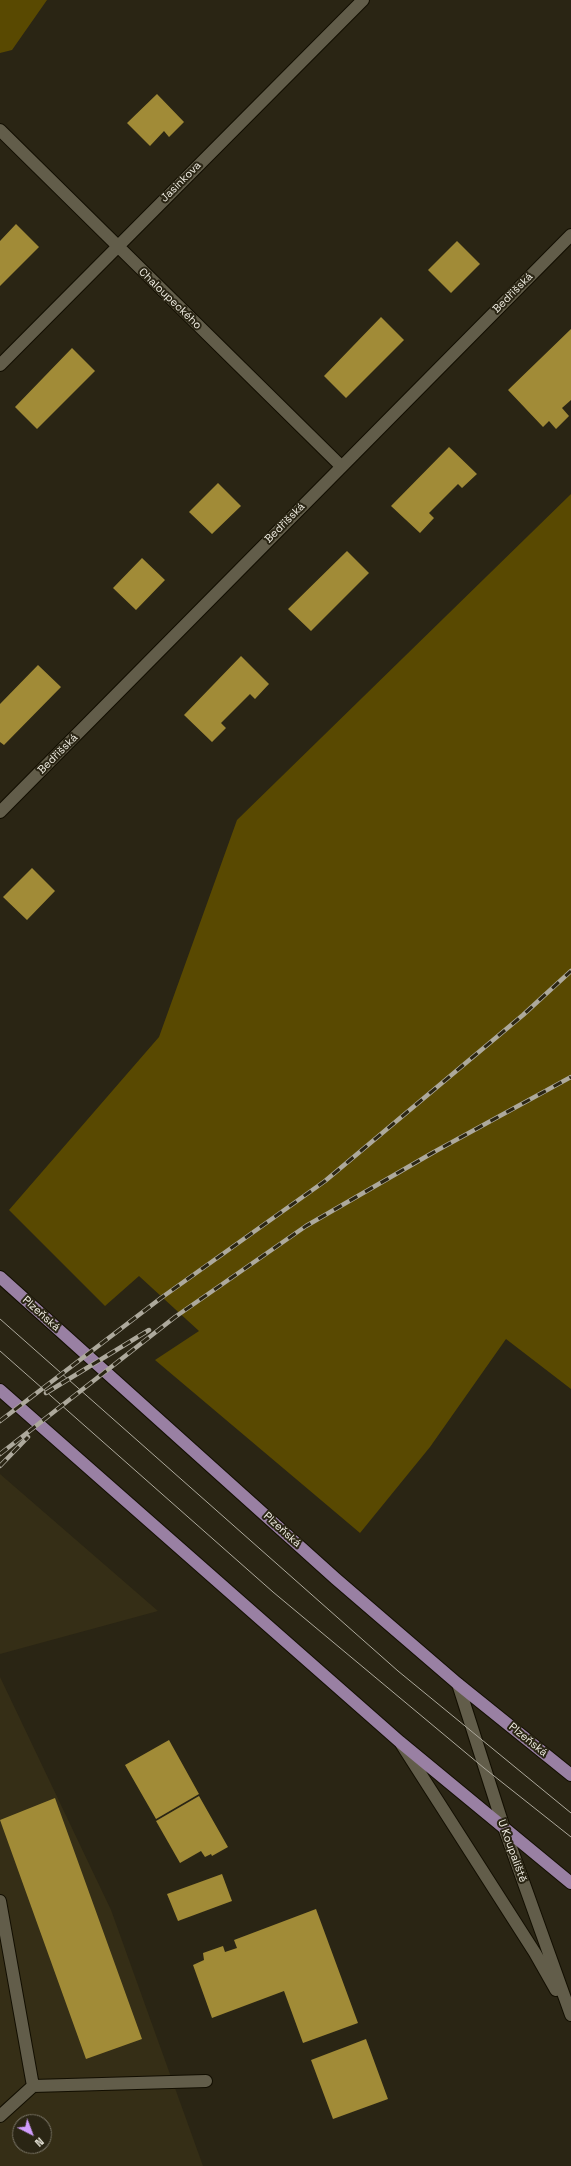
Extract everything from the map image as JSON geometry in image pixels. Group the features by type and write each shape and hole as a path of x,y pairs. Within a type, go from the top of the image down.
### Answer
{"main road":[{"name":"Plzeňská","path":"0,1277 336,1579 458,1684 571,1775"},
{"path":"0,1390 400,1742 503,1825 571,1883"}],"street":[{"name":"Jasinkova","path":"0,365 363,0"},
{"name":"Chaloupeckého","path":"0,130 116,247 341,466"},
{"name":"Bedřišská","path":"0,812 571,234"},
{"name":"U Koupaliště","path":"458,1684 503,1825 571,2015"},
{"name":"U Koupaliště","path":"400,1742 535,1953 571,2015"},
{"path":"0,1901 32,2086"},
{"path":"0,2116 32,2086 206,2082"}],"shaded area":[{"path":"0,0 47,0 12,50 0,53"},
{"path":"571,494 571,1389 506,1339 430,1447 360,1533 155,1360 199,1331 139,1276 105,1306 9,1210 159,1037 237,820"},
{"path":"0,1474 158,1611 0,1654"},
{"path":"0,1677 111,1910 203,2166 0,2166"}],"building":[{"path":"157,94 184,122 169,137 164,131 150,146 127,123"},
{"path":"16,224 39,247 0,286 0,241"},
{"path":"457,241 480,264 451,293 428,270"},
{"path":"381,317 404,340 346,398 324,376"},
{"path":"571,329 571,400 562,408 569,416 556,429 549,421 543,427 508,390"},
{"path":"72,348 95,371 37,429 15,407"},
{"path":"449,447 477,474 462,488 458,484 429,513 434,518 420,533 391,506"},
{"path":"218,483 241,506 212,534 189,512"},
{"path":"347,551 369,573 311,631 288,609"},
{"path":"142,558 165,580 136,610 113,588"},
{"path":"241,656 269,684 255,699 250,694 221,723 226,728 212,742 184,715"},
{"path":"38,665 61,687 4,745 0,742 0,704"},
{"path":"32,868 55,891 27,920 3,897"},
{"path":"169,1740 199,1794 156,1819 125,1765"},
{"path":"199,1796 228,1847 212,1856 211,1854 205,1857 201,1851 180,1863 156,1821"},
{"path":"55,1798 142,2039 86,2059 0,1820"},
{"path":"222,1874 232,1901 178,1921 167,1894"},
{"path":"316,1909 358,2023 303,2043 284,1991 212,2018 193,1965 204,1960 203,1953 223,1946 225,1952 237,1948 234,1940"},
{"path":"366,2039 388,2099 333,2119 311,2060"}],"tram line":[{"path":"0,1319 398,1671 571,1813"},
{"path":"0,1351 273,1592 484,1768 571,1837"}],"railway":[{"path":"0,1421 161,1298 325,1181 523,1015 571,971"},
{"path":"0,1454 175,1317 306,1226 434,1152 571,1077"},
{"path":"46,1393 149,1330"},
{"path":"0,1466 28,1437"}]}
